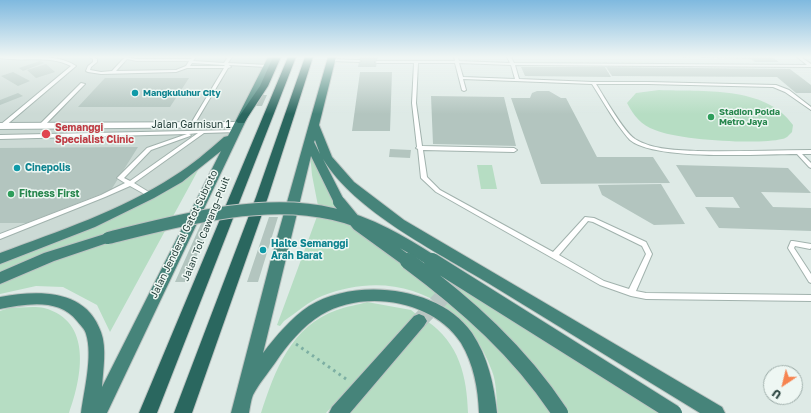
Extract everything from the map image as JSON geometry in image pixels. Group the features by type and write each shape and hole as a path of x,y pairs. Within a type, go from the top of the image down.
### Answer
{"highway":[{"name":"Jalan Jenderal Gatot Subroto","path":"98,413 263,76"},
{"path":"0,259 110,214 150,194 186,173 221,146 238,126 264,86 268,76"},
{"name":"Jalan Tol Cawang–Pluit","path":"148,413 284,76"},
{"path":"182,413 262,197 303,76"},
{"path":"241,408 278,259 326,76"},
{"path":"314,125 327,158 349,184 372,204 400,223 716,413"},
{"path":"310,142 340,202 358,224 442,286 487,325 543,387 560,413"},
{"path":"0,278 49,257 108,238 178,220 241,212 282,210 319,211 352,220 394,238 674,413"},
{"path":"467,272 472,270 483,272"},
{"path":"241,408 264,365 285,337 300,322 318,309 342,298 370,294 402,296 426,304 444,317 463,334 477,356 487,389 488,413"},
{"path":"0,303 22,298 56,299 80,311 94,332 95,360 90,413"},
{"path":"338,413 419,321"}],"street":[{"name":"Jalan Garnisun 1","path":"1,126 193,129 238,126"}],"lane":[{"path":"1,126 63,76"},
{"path":"150,194 120,178 146,151 193,129 220,76"},
{"path":"415,76 414,104 424,178 438,191 602,283 631,293 646,296 811,298"},
{"path":"571,76 574,82"},
{"path":"464,90 460,78 593,83 774,86 787,90 811,110"},
{"path":"593,83 632,139 643,146 660,150 696,152 811,152"},
{"path":"41,126 83,84"},
{"path":"0,237 103,196 129,184 202,132 238,126"},
{"path":"0,137 193,129 202,132"},
{"path":"419,148 514,150"},
{"path":"798,152 811,166"},
{"path":"554,256 587,219 594,220 644,244 649,254 631,293"},
{"path":"811,248 793,243 791,248 811,280"}],"path":[{"path":"285,337 359,388"}],"shaded area":[{"path":"0,76 262,76 235,131 221,146 150,195 0,259"}],"green space":[{"name":"Stadion Polda Metro Jaya","path":"659,90 713,91 750,97 766,103 781,112 793,125 792,132 783,139 755,142 699,139 666,134 650,128 642,123 632,112 627,103 636,93"},
{"path":"309,142 339,202 377,231 673,413 498,413 494,376 480,346 465,324 446,308 424,295 401,288 375,285 349,288 322,296 303,307 284,321 280,326 277,325 319,211 312,175"},
{"path":"202,163 110,332 97,305 63,287 36,286 0,294 0,259 110,214"},
{"path":"477,165 492,165 497,189 481,189"},
{"path":"367,302 411,310 416,314 326,413 261,413 279,366 296,338 321,317 341,309"},
{"path":"9,308 44,308 60,315 70,325 77,337 80,352 80,367 74,399 69,413 0,413 0,311"},
{"path":"427,321 447,339 459,361 466,386 468,413 349,413"}],"building":[{"path":"1,76 21,76 30,81 18,86"},
{"path":"359,76 392,76 390,131 352,131"},
{"path":"549,76 611,76 611,77"},
{"path":"657,76 800,76 811,85 811,93 796,93 777,77"},
{"name":"Mangkuluhur City","path":"105,78 189,78 170,107 78,107"},
{"path":"537,91 549,91 561,98 566,98 597,157 653,157 670,183 541,184 511,98 530,98 532,93"},
{"path":"18,93 23,96 0,105 0,100"},
{"path":"261,95 267,95 262,106 256,106"},
{"path":"431,96 504,97 516,146 433,144"},
{"path":"138,147 111,190 27,223 0,223 0,148"},
{"path":"390,149 411,150 410,158 389,157"},
{"path":"676,165 788,168 811,193 761,192 773,207 811,208 811,231 719,228 705,207 740,208 733,197 696,197"},
{"path":"661,184 685,224 654,225 602,195 598,185"},
{"path":"204,217 214,217 185,282 175,282"},
{"name":"Halte Semanggi Arah Barat","path":"269,217 278,217 258,282 247,282"}],"tunnel":[{"path":"419,321 467,272"}],"place":[{"name":"Mangkuluhur City","path":"135,93"},
{"name":"Stadion Polda Metro Jaya","path":"711,117"},
{"name":"Semanggi Specialist Clinic","path":"46,134"},
{"name":"Cinepolis","path":"17,168"},
{"name":"Fitness First","path":"11,194"},
{"name":"Halte Semanggi Arah Barat","path":"263,250"}]}
